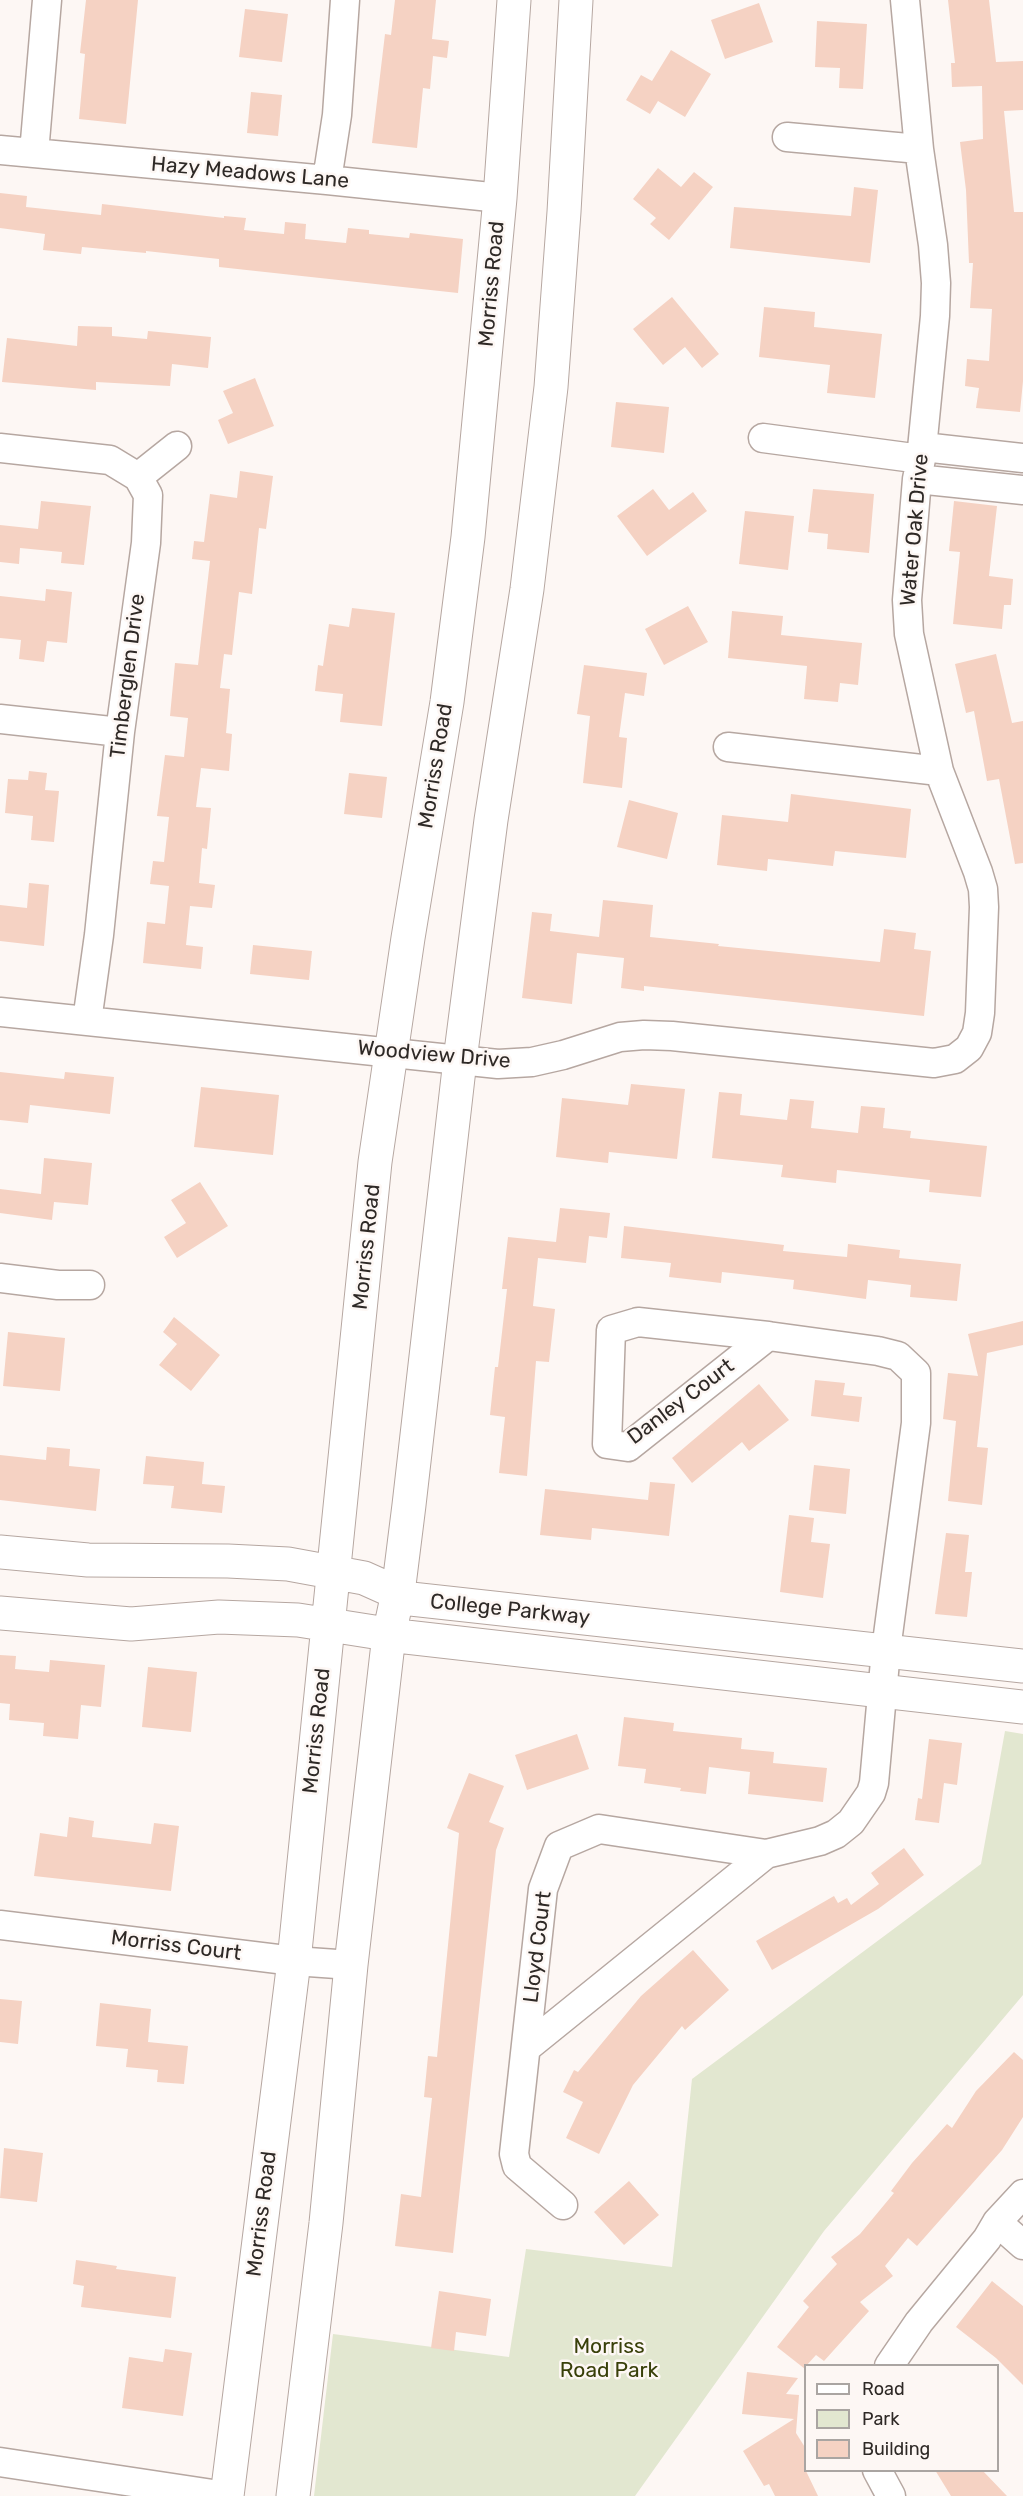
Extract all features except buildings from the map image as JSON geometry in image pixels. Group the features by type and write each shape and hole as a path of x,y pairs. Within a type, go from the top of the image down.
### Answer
{"main road":[{"name":"Morriss Road","path":"227,2496 294,1961 375,1162 447,702 467,549 500,198 514,0"},
{"path":"292,2496 326,2223 351,1965 389,1635 398,1593 460,1060 491,820 527,589 551,387 576,0"},
{"name":"College Parkway","path":"0,1552 88,1560 288,1564 364,1578 411,1599 1023,1666"},
{"name":"College Parkway","path":"0,1613 131,1624 219,1617 283,1619 389,1635 1023,1707"}],"street":[{"path":"34,153 47,0"},
{"path":"327,180 337,115 345,0"},
{"name":"Water Oak Drive","path":"905,0 919,149 933,245 936,283 935,316 907,600 909,634 939,771 983,889 980,1013 977,1033 969,1048"},
{"path":"787,137 919,149"},
{"name":"Hazy Meadows Lane","path":"0,150 500,198"},
{"path":"763,438 920,462 1023,490"},
{"path":"0,448 110,460 138,477 177,446"},
{"path":"920,462 1023,458"},
{"name":"Timberglen Drive","path":"87,1021 99,935 120,732 146,543 148,495 138,477"},
{"path":"0,719 120,732"},
{"path":"728,747 939,771"},
{"name":"Woodview Drive","path":"0,1012 498,1064 532,1062 620,1037 644,1035 934,1063 955,1059 969,1048"},
{"path":"0,1278 58,1285 90,1285"},
{"name":"Danley Court","path":"768,1336 628,1447 607,1444 611,1330 638,1322 768,1336 878,1351 898,1356 916,1373 916,1423 886,1650"},
{"name":"Lloyd Court","path":"563,2205 518,2166 515,2161 514,2137 543,1889 559,1846 599,1829 766,1854 820,1841 836,1834 851,1822 871,1793 874,1783 886,1650"},
{"name":"Lloyd Court","path":"526,2048 766,1854"},
{"name":"Morriss Court","path":"0,1925 294,1961 351,1965"},
{"path":"890,2364 919,2322 987,2239 997,2222 1023,2194"},
{"path":"997,2222 1023,2245"},
{"path":"0,2462 227,2496"},
{"path":"878,2472 891,2496"}],"green space":[{"name":"Morriss Road Park","path":"1005,1731 1023,1734 1023,1995 824,2231 635,2496 314,2496 333,2334 509,2357 526,2249 672,2267 692,2079 981,1864"}]}
